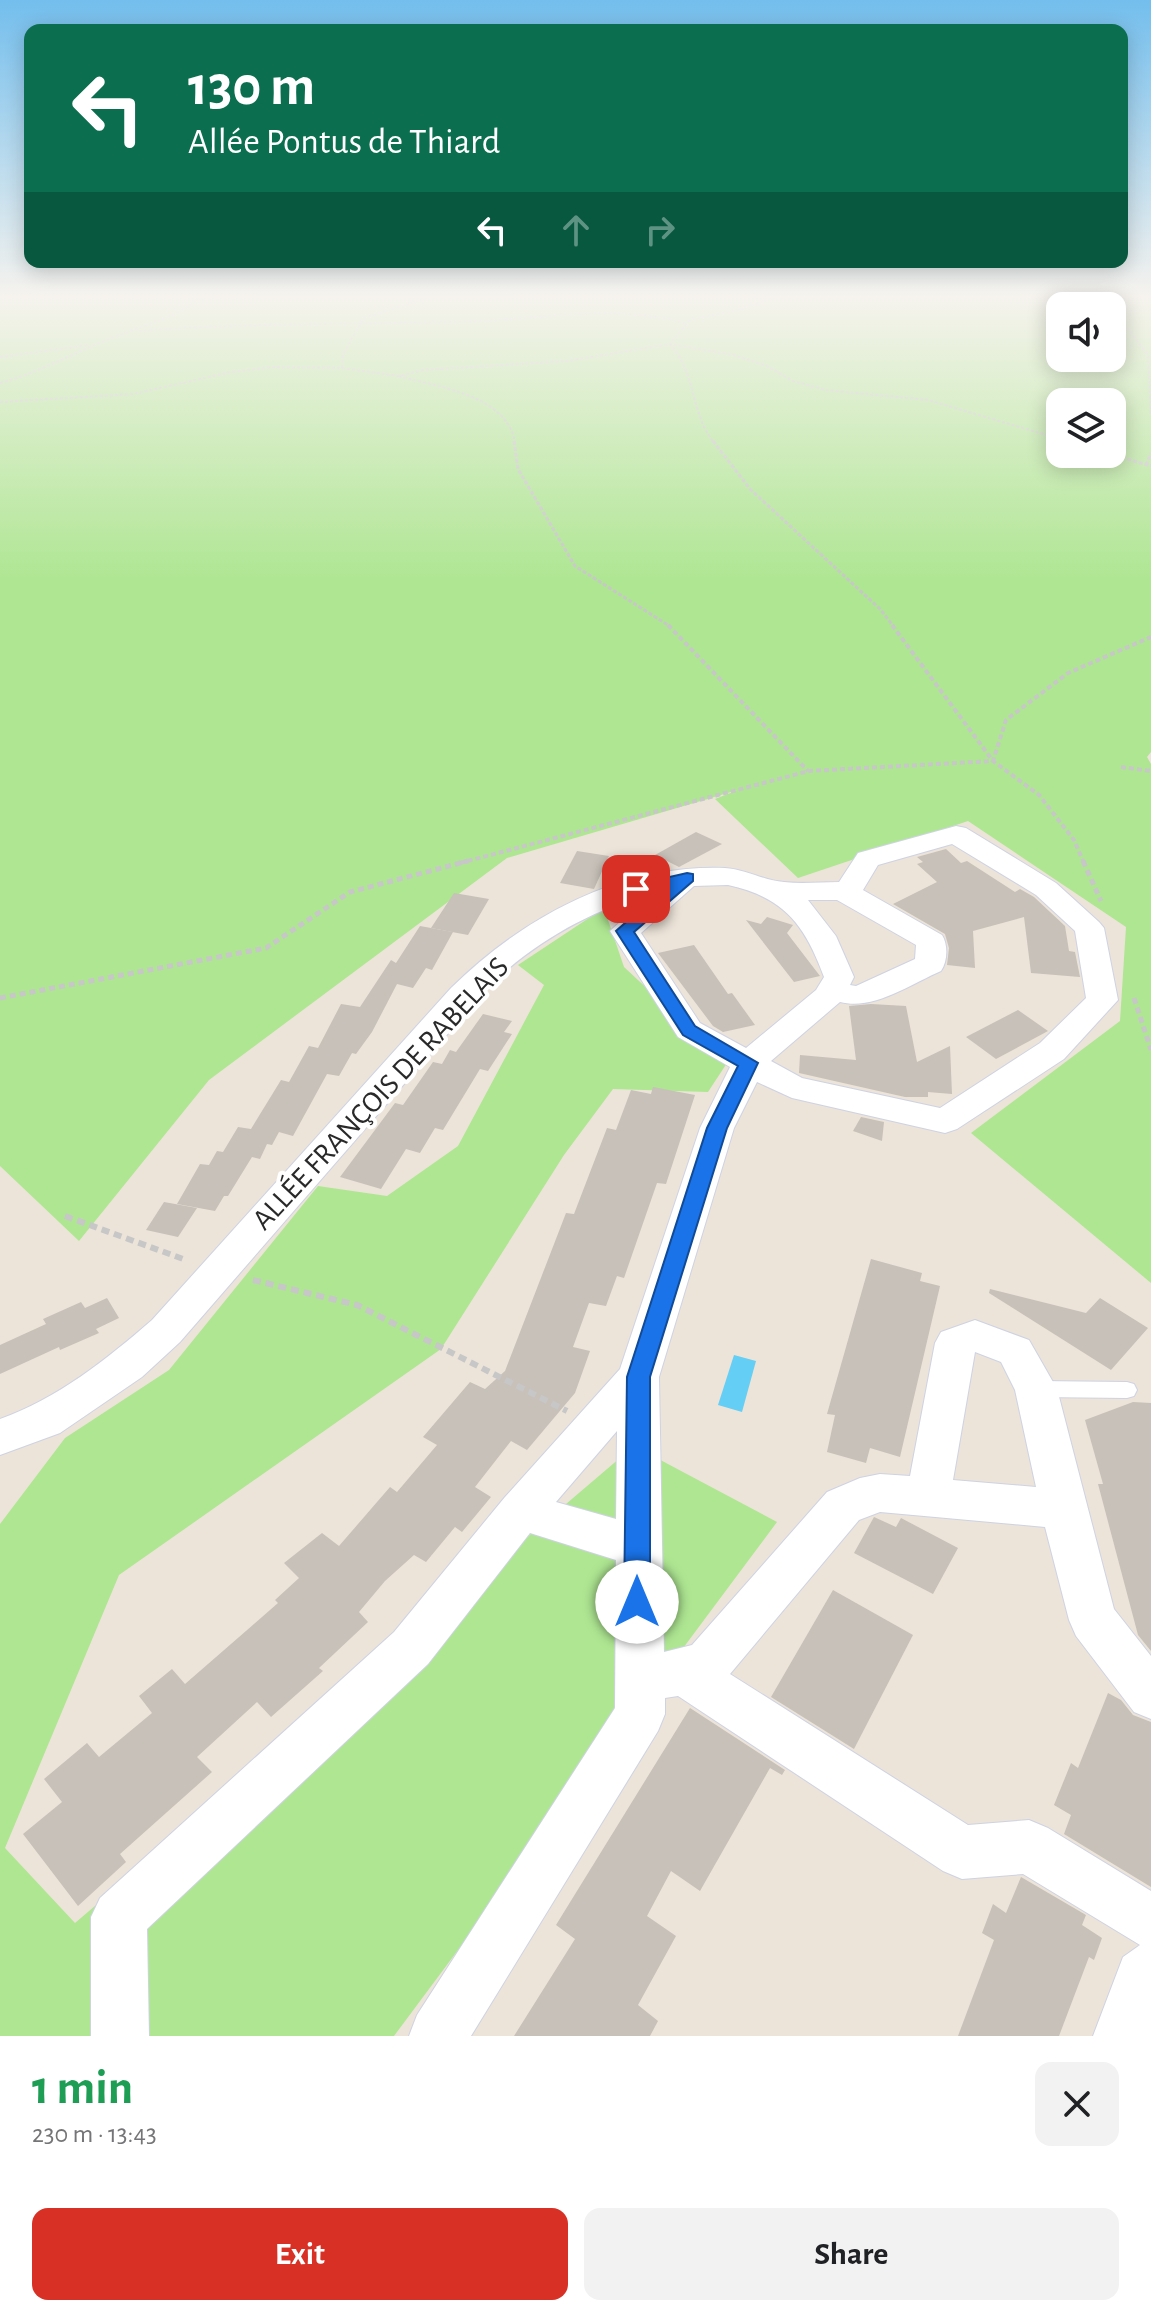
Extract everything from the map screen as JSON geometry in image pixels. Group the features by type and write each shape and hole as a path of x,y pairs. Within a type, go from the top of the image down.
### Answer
{"street":[{"path":"687,878 625,931 689,1030 792,1087 945,1121 1052,1051 1102,1000 1089,928 1046,889 956,834 868,859 847,893"},
{"name":"ALLÉE FRANÇOIS DE RABELAIS","path":"0,1437 45,1421 128,1365 166,1331 477,979 539,929 587,906 636,889 687,878 734,876 777,891 802,910 825,942 839,977 832,990"},
{"path":"438,2036 622,1746 662,1676 637,1546 638,1377 717,1128 749,1063 832,990 853,996 930,964 931,941 847,893 777,891"},
{"path":"928,1496 955,1343 975,1336 1015,1351 1036,1389 1093,1620 1151,1695"},
{"path":"120,2036 119,1917 411,1648 521,1511 638,1377"},
{"path":"662,1676 709,1662 843,1506 860,1497 880,1493 1061,1496"},
{"path":"521,1511 637,1546"},
{"path":"662,1676 962,1852 1029,1847 1151,1922"},
{"path":"1122,2036 1143,1977 1151,1969"}],"lane":[{"path":"1036,1389 1127,1390"}],"path":[{"path":"0,402 142,392"},
{"path":"453,392 495,409 513,430 518,469 575,566 671,627 809,771"},
{"path":"693,392 702,427 750,489 880,609 993,761 1039,795"},
{"path":"847,392 928,400 1046,435"},
{"path":"1150,392 1151,416"},
{"path":"1145,464 1151,453"},
{"path":"1126,459 1151,468"},
{"path":"993,761 1006,720 1068,673 1151,637"},
{"path":"0,998 266,948 350,892 809,771 993,761"},
{"path":"1121,767 1151,771"},
{"path":"65,1216 217,1272 357,1305 596,1426"}],"green space":[{"path":"0,392 1046,392 1046,468 1126,468 1126,392 1151,392 1151,752 1147,757 1151,764 1151,1283 971,1133 1120,1021 1126,927 968,821 798,878 715,799 738,790 507,858 209,1080 79,1241 0,1166"},
{"path":"604,908 624,967 727,1063 708,1092 613,1089 564,1155 441,1349 119,1575 5,1848 75,1923 634,1446 777,1522 394,2036 0,2036 0,1524 65,1438 169,1370 318,1186 387,1196 458,1146 544,985 518,965"}],"water":[{"path":"734,1355 756,1361 742,1412 718,1405"}],"building":[{"path":"696,832 722,844 679,867 655,855"},
{"path":"946,849 961,863 967,861 1015,892 1020,889 1034,897 1065,926 1069,951 1075,952 1080,977 1031,973 1024,917 973,931 975,968 947,965 949,948 945,934 893,904 937,882 917,864 923,862 917,857"},
{"path":"577,851 609,856 594,889 560,883"},
{"path":"454,893 489,899 468,935 431,928"},
{"path":"767,917 793,925 787,933 820,976 794,982 746,920 761,924"},
{"path":"420,926 453,932 432,970 426,968 413,988 397,984 372,1032 356,1054 352,1053 339,1076 327,1074 293,1136 279,1132 272,1145 267,1144 260,1159 252,1157 215,1211 177,1204 200,1164 209,1165 217,1151 223,1152 238,1127 251,1129 281,1080 289,1082 309,1046 318,1048 341,1004 360,1007 391,960 396,963"},
{"path":"694,945 728,994 732,993 755,1025 723,1032 713,1026 658,953"},
{"path":"849,1006 906,1006 917,1062 950,1046 952,1094 928,1092 928,1097 905,1097 799,1073 800,1055 856,1060"},
{"path":"1018,1010 1048,1031 996,1059 966,1037"},
{"path":"483,1014 512,1021 504,1032 512,1034 488,1071 480,1069 443,1130 435,1128 420,1153 406,1149 381,1189 340,1177 395,1103 403,1105 433,1062 442,1064 450,1050 456,1052"},
{"path":"653,1087 695,1095 666,1184 657,1183 624,1278 617,1276 606,1306 589,1303 573,1347 590,1351 575,1393 527,1450 511,1441 475,1487 491,1497 462,1532 455,1527 426,1562 414,1555 385,1581 359,1612 368,1622 319,1668 323,1671 271,1717 257,1702 197,1757 212,1772 120,1854 126,1862 78,1906 23,1834 62,1802 44,1779 87,1743 99,1757 152,1713 139,1696 172,1669 185,1684 278,1603 275,1600 299,1578 284,1563 322,1533 339,1546 390,1487 397,1492 437,1445 423,1437 470,1382 485,1389 505,1371 566,1213 574,1214 607,1128 616,1130 631,1090 651,1094"},
{"path":"861,1117 884,1122 882,1141 853,1131"},
{"path":"164,1202 197,1208 178,1237 146,1230"},
{"path":"871,1259 922,1273 920,1281 940,1286 900,1457 870,1448 866,1463 827,1452 835,1415 827,1414"},
{"path":"990,1289 1086,1313 1100,1298 1148,1328 1111,1370 989,1293"},
{"path":"107,1298 119,1318 96,1329 99,1333 0,1374 0,1345 46,1324 43,1319 81,1302 85,1308"},
{"path":"1133,1402 1151,1403 1151,1651 1138,1635 1098,1484 1103,1484 1085,1420"},
{"path":"874,1517 896,1527 901,1518 958,1548 933,1594 854,1553"},
{"path":"833,1590 913,1635 854,1749 771,1697"},
{"path":"1108,1693 1121,1700 1133,1715 1151,1722 1151,1887 1064,1834 1071,1815 1054,1805 1071,1763 1078,1768"},
{"path":"690,1708 785,1770 782,1775 770,1768 700,1891 671,1871 647,1916 676,1936 638,2005 658,2021 650,2036 514,2036 575,1939 556,1925"},
{"path":"1021,1877 1086,1915 1082,1925 1102,1938 1094,1960 1089,1957 1059,2036 958,2036 994,1940 982,1933 993,1904 1006,1913"}],"route":[{"path":"636,889 687,878 625,931 689,1030 749,1063 717,1128 638,1377 637,1602"}]}
